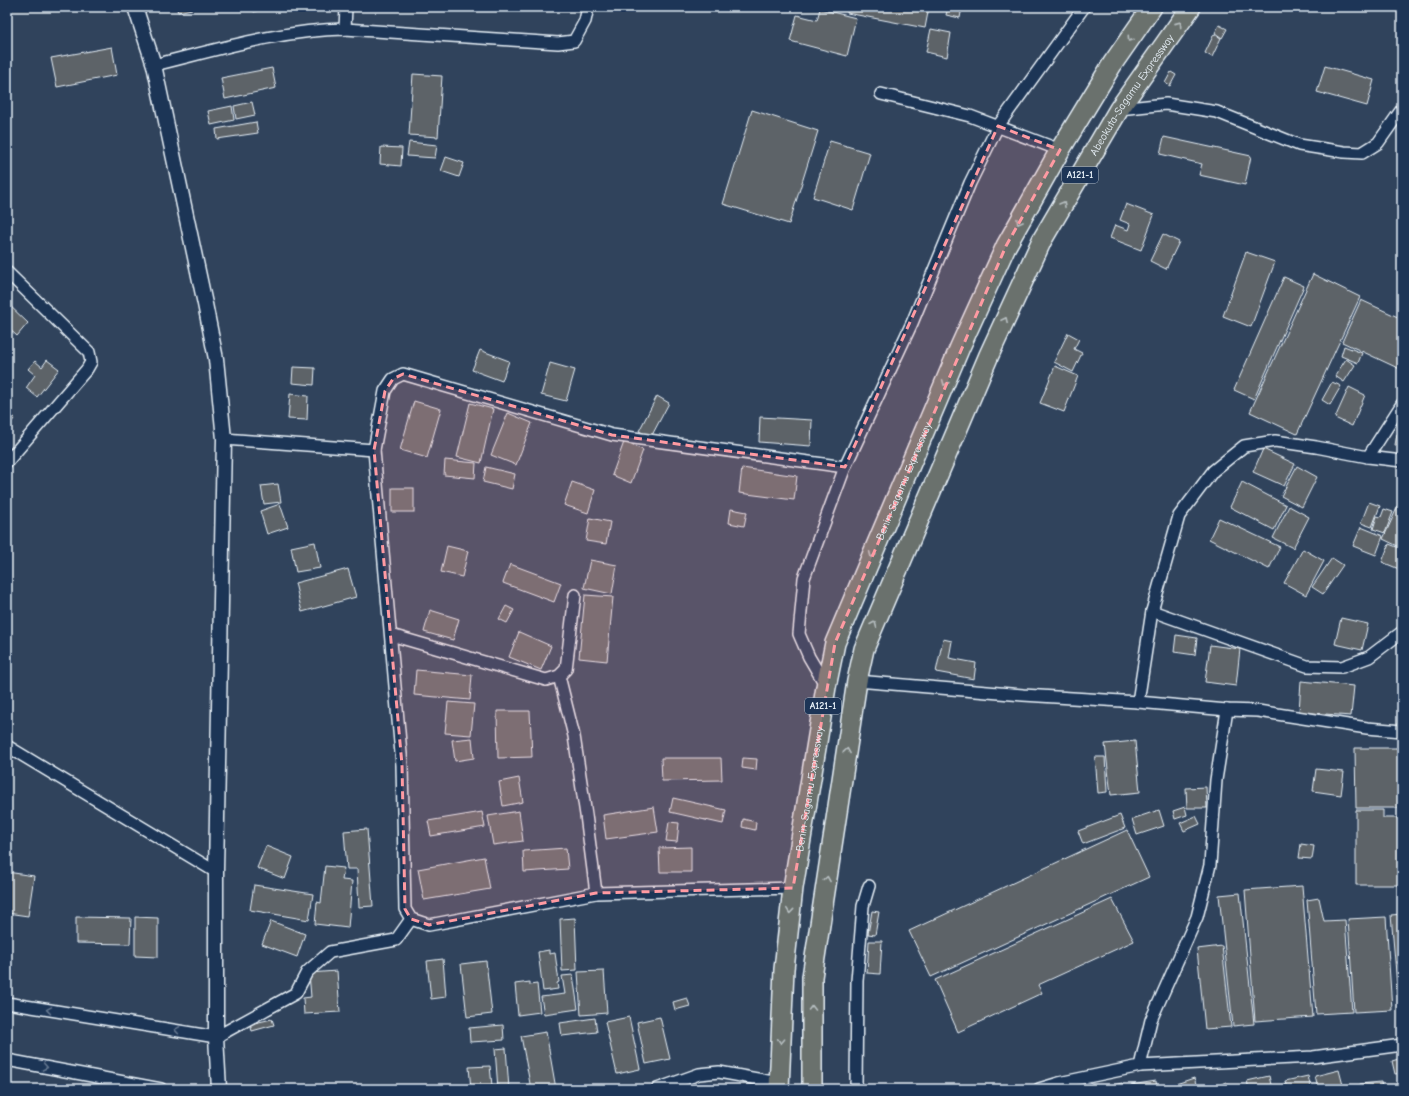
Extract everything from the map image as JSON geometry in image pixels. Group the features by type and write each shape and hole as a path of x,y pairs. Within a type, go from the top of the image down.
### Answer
{"highway":[{"name":"A121-1","path":"1060,150 1113,63 1152,7"},
{"name":"Abeokuta-Sagamu Expressway","path":"857,681 864,649 988,355 1042,240 1119,109 1190,7"},
{"name":"Benin-Sagamu Expressway","path":"779,1086 784,969 793,888 826,687 835,643 960,347 1006,246 1060,150"},
{"name":"A121-1","path":"812,1089 812,977 857,681"}],"street":[{"path":"135,7 154,65 205,304 216,359 224,439 216,872 216,1037 219,1089"},
{"path":"345,29 346,7"},
{"path":"154,65 266,38 320,29 345,29 558,43 574,41 585,21 588,7"},
{"path":"826,687 809,657 799,634 800,620 804,578 845,467 912,323 970,183 998,126 1084,7"},
{"path":"881,94 970,116 1060,150"},
{"path":"1119,109 1166,104 1217,112 1299,145 1344,152 1362,153 1378,143 1402,109"},
{"path":"7,272 89,352 91,362 7,462"},
{"path":"793,888 596,893 429,925 411,919 405,909 402,765 374,450 385,391 393,379 403,374 612,435 845,467"},
{"path":"1368,457 1402,404"},
{"path":"224,439 374,450"},
{"path":"1138,702 1152,611 1179,516 1213,471 1244,446 1275,441 1368,457 1402,461"},
{"path":"391,635 546,680 559,676 566,669 575,594"},
{"path":"1152,611 1307,666 1342,667 1369,657 1402,632"},
{"path":"559,676 574,736 596,893"},
{"path":"857,681 1023,695 1258,711 1367,728 1402,731"},
{"path":"1140,1066 1151,1020 1197,917 1210,865 1216,780 1227,710"},
{"path":"7,746 216,872"},
{"path":"856,1089 857,980 863,906 869,886"},
{"path":"7,1003 216,1037 296,993 307,972 330,952 396,940 411,919"},
{"path":"1039,1089 1059,1083 1140,1066 1313,1057 1402,1045"},
{"path":"7,1060 161,1089"},
{"path":"657,1089 699,1074 718,1072 779,1086"}],"highlighted area":[{"path":"998,126 1060,150 1006,246 835,643 793,888 596,893 429,925 411,919 405,909 402,765 374,450 385,391 393,379 403,374 612,435 845,467"}],"building":[{"path":"176,7 201,7 178,12"},
{"path":"252,7 265,7 254,12"},
{"path":"848,7 929,7 925,28 847,13"},
{"path":"948,7 962,7 960,18 946,15"},
{"path":"820,9 856,18 847,56 790,41 797,15 817,20"},
{"path":"1219,25 1227,29 1222,38 1215,33"},
{"path":"931,29 951,33 947,57 926,52"},
{"path":"1214,34 1221,38 1212,57 1205,53"},
{"path":"112,47 117,75 57,87 51,58"},
{"path":"1325,66 1374,80 1367,106 1317,92"},
{"path":"272,68 276,88 225,99 221,78"},
{"path":"1171,72 1176,75 1170,86 1165,83"},
{"path":"413,74 442,76 438,137 409,135"},
{"path":"252,102 255,115 236,119 234,106"},
{"path":"232,106 234,120 211,125 208,111"},
{"path":"752,110 818,131 789,224 723,204"},
{"path":"256,122 258,133 217,139 216,129"},
{"path":"1164,137 1251,156 1245,185 1199,175 1202,164 1160,154"},
{"path":"830,141 870,153 853,210 813,197"},
{"path":"409,142 437,145 435,158 407,156"},
{"path":"381,147 402,148 401,166 380,164"},
{"path":"446,157 464,163 459,177 441,171"},
{"path":"1126,204 1154,215 1141,250 1110,238 1115,225 1128,230 1130,224 1120,220"},
{"path":"1163,234 1179,242 1166,269 1150,261"},
{"path":"1246,252 1275,262 1251,327 1223,316"},
{"path":"1313,274 1360,297 1297,434 1250,412"},
{"path":"1284,277 1304,286 1254,399 1234,390"},
{"path":"1361,300 1402,319 1402,370 1342,342"},
{"path":"7,303 28,323 17,336 7,327"},
{"path":"1068,333 1079,339 1074,349 1082,353 1073,372 1054,362"},
{"path":"1344,346 1362,353 1358,363 1341,356"},
{"path":"480,350 509,361 502,381 472,370"},
{"path":"1346,359 1355,365 1344,382 1335,376"},
{"path":"47,360 59,369 37,397 26,388 35,375 28,369 35,361 42,367"},
{"path":"550,363 575,370 566,401 541,395"},
{"path":"1055,366 1078,376 1064,412 1040,403"},
{"path":"293,367 315,368 314,385 292,383"},
{"path":"1332,382 1341,386 1330,405 1322,400"},
{"path":"1349,387 1365,395 1352,426 1335,418"},
{"path":"290,394 308,396 307,420 288,419"},
{"path":"657,396 669,403 651,437 639,431"},
{"path":"414,401 441,409 427,458 400,450"},
{"path":"470,403 493,409 481,463 457,457"},
{"path":"7,412 15,418 7,427"},
{"path":"508,413 532,423 516,465 491,455"},
{"path":"760,417 812,420 811,446 759,442"},
{"path":"1397,434 1402,436 1402,446 1395,445"},
{"path":"624,442 643,450 631,483 612,475"},
{"path":"1263,449 1295,464 1284,486 1253,472"},
{"path":"445,460 476,463 475,478 444,475"},
{"path":"1297,466 1317,477 1302,507 1281,496"},
{"path":"486,467 515,474 512,489 483,482"},
{"path":"742,468 797,476 794,500 739,493"},
{"path":"572,482 595,490 588,513 564,505"},
{"path":"1242,482 1286,505 1274,530 1230,507"},
{"path":"278,484 281,502 264,504 261,486"},
{"path":"392,488 414,488 414,512 392,512"},
{"path":"1402,497 1402,548 1383,539"},
{"path":"1369,502 1380,506 1372,527 1361,523"},
{"path":"280,504 288,527 267,534 260,511"},
{"path":"1289,506 1309,517 1293,548 1273,538"},
{"path":"731,509 747,512 744,526 729,523"},
{"path":"1384,509 1393,512 1385,533 1373,529 1377,516 1381,517"},
{"path":"590,518 610,522 606,544 586,541"},
{"path":"1219,518 1280,547 1269,569 1209,539"},
{"path":"1361,527 1383,536 1376,555 1353,546"},
{"path":"315,542 320,568 296,572 291,547"},
{"path":"1389,544 1402,549 1402,563 1399,569 1382,562"},
{"path":"447,546 468,551 462,577 441,572"},
{"path":"1303,549 1324,561 1306,595 1284,583"},
{"path":"1332,558 1343,565 1323,594 1312,587"},
{"path":"590,560 617,565 612,594 584,588"},
{"path":"510,564 561,583 554,602 503,583"},
{"path":"348,569 356,597 302,612 295,583"},
{"path":"585,595 613,597 607,661 579,658"},
{"path":"506,606 514,610 507,623 499,619"},
{"path":"430,610 459,619 453,640 424,632"},
{"path":"1341,618 1368,624 1362,650 1335,644"},
{"path":"519,632 551,646 541,670 509,657"},
{"path":"1176,635 1197,638 1195,655 1174,652"},
{"path":"943,639 952,641 949,658 976,663 974,679 936,672"},
{"path":"1210,645 1240,649 1236,686 1205,682"},
{"path":"416,670 472,675 470,700 414,695"},
{"path":"1301,681 1354,686 1351,716 1299,712"},
{"path":"448,702 474,704 471,735 445,733"},
{"path":"497,711 530,711 532,757 498,758"},
{"path":"472,738 474,758 455,761 452,740"},
{"path":"1135,741 1140,792 1111,795 1105,744"},
{"path":"1355,748 1402,748 1402,808 1356,808"},
{"path":"1095,757 1105,757 1107,792 1098,793"},
{"path":"661,758 721,758 722,780 662,781"},
{"path":"743,758 757,759 756,770 742,768"},
{"path":"1316,769 1344,772 1341,795 1313,791"},
{"path":"519,778 523,802 503,806 499,782"},
{"path":"1206,787 1207,808 1187,808 1186,788"},
{"path":"673,798 726,810 723,824 670,812"},
{"path":"654,807 658,832 606,839 603,815"},
{"path":"1185,807 1187,815 1175,819 1173,811"},
{"path":"1159,810 1164,826 1137,835 1132,819"},
{"path":"1356,810 1383,810 1383,818 1402,818 1402,885 1356,885"},
{"path":"519,811 523,841 493,845 488,816"},
{"path":"482,812 485,827 431,836 428,821"},
{"path":"1120,815 1125,828 1083,844 1078,831"},
{"path":"1196,816 1200,824 1184,831 1180,823"},
{"path":"743,819 756,822 755,830 742,827"},
{"path":"669,822 679,823 677,842 666,841"},
{"path":"367,829 373,906 359,907 357,869 347,869 344,831"},
{"path":"1127,830 1149,877 931,977 909,931"},
{"path":"1301,844 1314,846 1312,859 1299,858"},
{"path":"266,846 293,857 285,879 257,868"},
{"path":"691,847 691,872 660,872 659,848"},
{"path":"566,848 568,869 524,872 523,851"},
{"path":"484,857 490,889 424,900 418,869"},
{"path":"325,866 344,868 342,880 352,881 348,928 315,924 317,902 321,903"},
{"path":"7,872 34,876 28,916 7,913"},
{"path":"254,885 313,894 309,920 250,910"},
{"path":"1302,886 1313,1017 1255,1021 1245,890"},
{"path":"1240,893 1254,1024 1233,1026 1219,895"},
{"path":"1319,898 1324,921 1345,920 1352,1012 1316,1014 1307,900"},
{"path":"1112,899 1134,941 1038,985 1042,993 958,1032 935,980"},
{"path":"872,911 879,912 875,935 868,934"},
{"path":"1402,914 1402,996 1398,996 1391,915"},
{"path":"76,917 131,918 130,944 76,943"},
{"path":"135,917 158,918 158,957 135,956"},
{"path":"1386,917 1392,1010 1354,1012 1348,919"},
{"path":"575,918 577,970 562,971 560,919"},
{"path":"271,921 305,934 297,957 262,944"},
{"path":"869,941 882,941 880,974 867,973"},
{"path":"1222,946 1231,1027 1205,1029 1197,949"},
{"path":"549,950 549,954 555,953 559,982 557,983 558,989 543,991 538,952"},
{"path":"443,959 446,997 431,999 427,961"},
{"path":"486,961 492,1014 467,1017 461,964"},
{"path":"337,971 340,1012 304,1014 303,998 311,997 309,973"},
{"path":"604,971 607,1013 581,1015 578,972"},
{"path":"573,975 578,1009 544,1014 541,997 565,994 562,976"},
{"path":"530,982 530,985 537,984 540,1012 518,1015 515,984"},
{"path":"687,998 690,1006 675,1010 673,1002"},
{"path":"629,1017 640,1069 617,1074 605,1022"},
{"path":"660,1017 670,1059 646,1064 637,1022"},
{"path":"595,1018 597,1032 562,1036 560,1023"},
{"path":"272,1019 274,1025 252,1031 250,1024"},
{"path":"503,1025 504,1040 470,1042 469,1028"},
{"path":"546,1032 556,1089 531,1089 521,1036"},
{"path":"506,1048 509,1089 498,1089 495,1049"},
{"path":"1402,1058 1402,1073 1395,1074 1392,1061"},
{"path":"490,1066 492,1086 496,1086 496,1089 471,1089 469,1067"},
{"path":"1339,1070 1344,1089 1318,1089 1315,1076"},
{"path":"1269,1076 1272,1089 1249,1089 1247,1081"},
{"path":"1308,1076 1311,1089 1287,1089 1285,1081"},
{"path":"1194,1078 1198,1089 1178,1089 1176,1084"},
{"path":"1156,1081 1157,1089 1132,1089 1131,1085"},
{"path":"1227,1082 1230,1089 1209,1089"},
{"path":"1381,1082 1382,1089 1360,1089 1360,1084"},
{"path":"1122,1083 1124,1089 1107,1089 1106,1087"}]}
